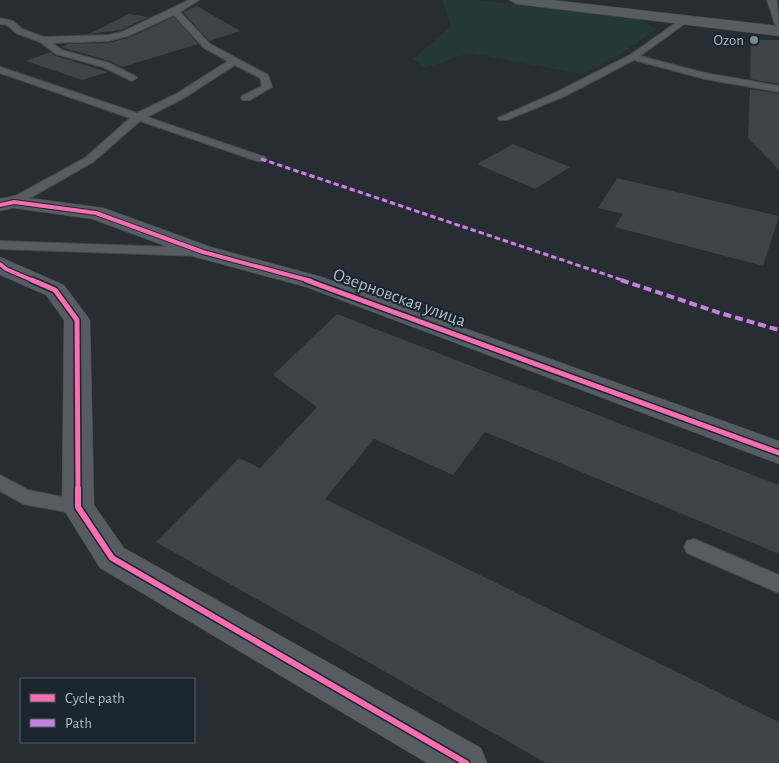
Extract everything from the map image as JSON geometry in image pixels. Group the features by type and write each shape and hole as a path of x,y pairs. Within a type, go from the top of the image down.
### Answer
{"street":[{"path":"516,0 779,30"},
{"name":"Озерновская улица","path":"7,204 96,213 203,252 314,282 779,453"},
{"path":"0,264 55,290 77,320 78,507 112,558 466,763"}],"lane":[{"path":"43,40 85,40 125,34 195,0"},
{"path":"771,0 779,24"},
{"path":"175,11 207,46 264,77 267,87 246,98"},
{"path":"503,118 561,94 633,57 684,20"},
{"path":"0,21 10,23 19,31 43,40 59,52 106,65 132,78"},
{"path":"633,57 673,69 748,84 779,88"},
{"path":"7,204 89,160 138,117 180,96 234,61"},
{"path":"0,70 261,159"},
{"path":"0,245 203,252"},
{"path":"0,482 23,497 78,507"},
{"path":"694,547 779,584"}],"green space":[{"path":"442,0 479,0 641,19 656,29 621,54 582,74 469,53 425,68 413,59 451,26"}],"building":[{"path":"197,6 240,31 209,41 183,12"},
{"path":"129,14 148,17 121,30 89,34"},
{"path":"174,17 198,44 122,67 110,61 61,47 68,44 108,43 128,38"},
{"path":"751,40 779,40 779,84 750,79"},
{"path":"50,52 56,56 108,72 82,80 26,61"},
{"path":"750,89 779,94 779,170 748,138"},
{"path":"513,144 570,167 535,189 477,164"},
{"path":"617,178 779,216 763,266 615,227 623,214 598,208"},
{"path":"337,314 779,485 779,554 485,432 453,475 374,439 325,499 779,722 779,763 546,763 156,542 239,458 260,468 317,407 273,375"}],"marked path":[{"path":"261,159 720,313 779,330"}],"cycle path":[{"path":"0,205 14,202 96,213 203,252 314,282 779,453"},
{"path":"0,264 6,269 55,290 77,320 78,507 112,558 466,763"}],"place":[{"name":"Ozon","path":"754,40"}]}
